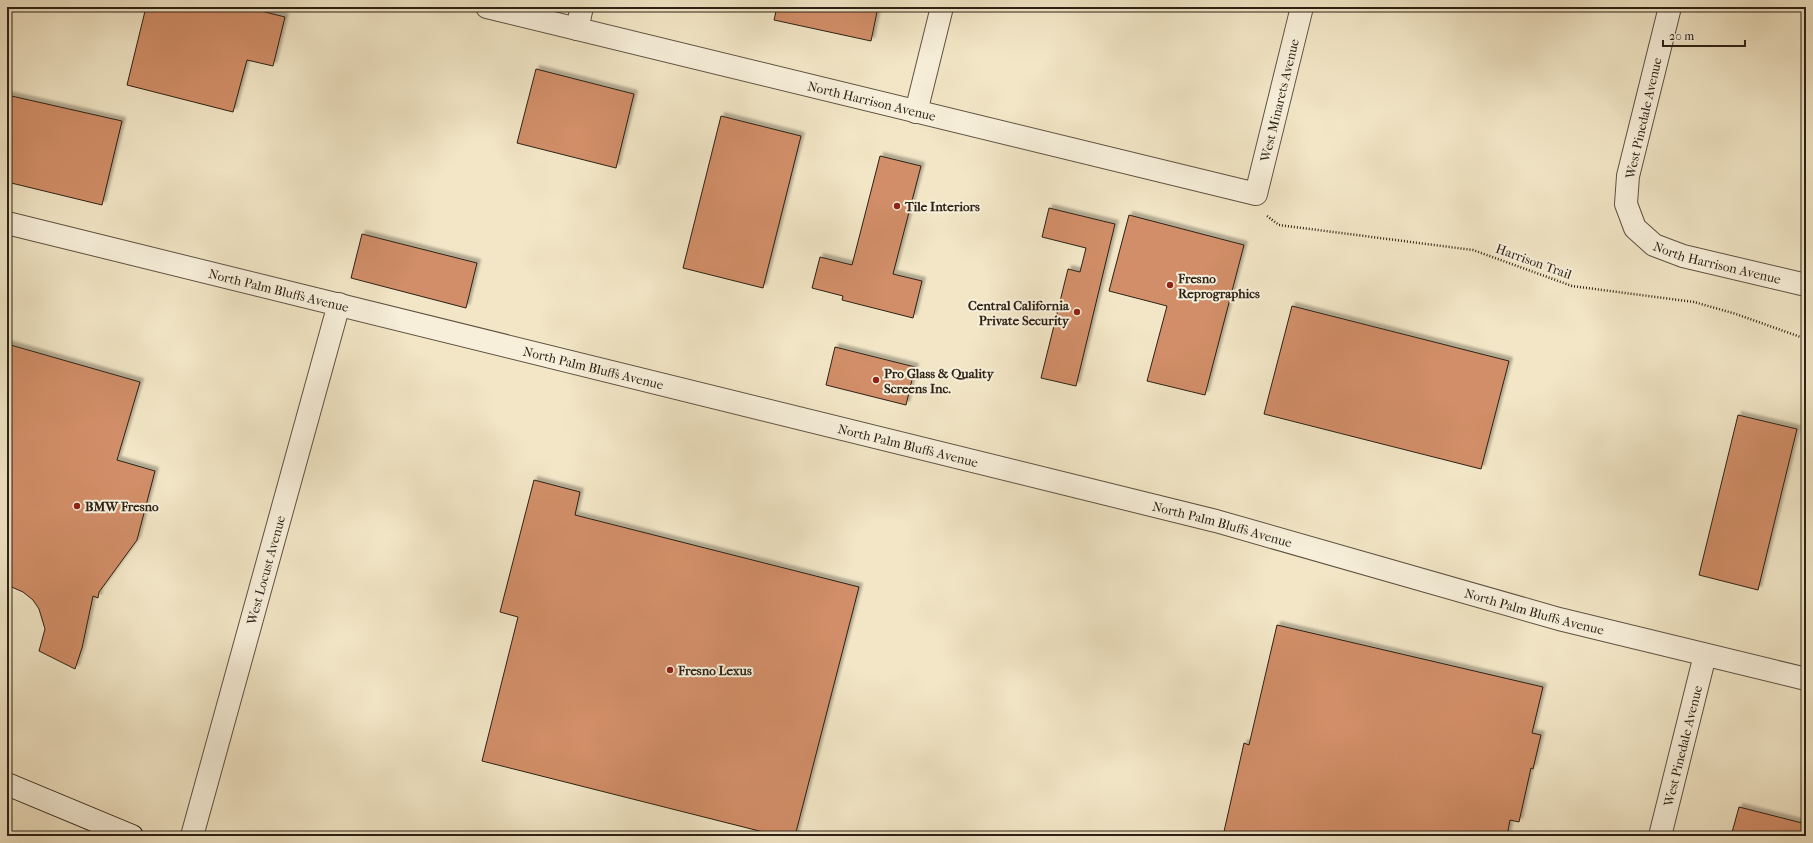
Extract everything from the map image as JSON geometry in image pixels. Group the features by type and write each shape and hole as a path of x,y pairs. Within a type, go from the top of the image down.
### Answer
{"street":[{"name":"North Harrison Avenue","path":"487,7 916,112 1260,203"},
{"path":"577,29 582,7"},
{"path":"916,112 942,7"},
{"name":"West Minarets Avenue","path":"1260,203 1302,7"},
{"name":"West Pinedale Avenue","path":"1635,228 1626,204 1628,176 1670,7"},
{"name":"North Palm Bluffs Avenue","path":"7,222 1216,521 1559,619 1806,679"},
{"name":"North Harrison Avenue","path":"1635,228 1654,245 1683,256 1806,285"},
{"name":"West Locust Avenue","path":"192,836 339,304"},
{"name":"West Pinedale Avenue","path":"1660,836 1705,655"},
{"path":"7,784 132,836"}],"path":[{"name":"Harrison Trail","path":"1260,203 1268,219 1279,225 1473,250 1572,286 1694,302 1736,314 1806,339"}],"building":[{"path":"146,7 245,7 285,17 273,66 247,60 233,112 127,85"},
{"path":"777,7 878,7 871,41 774,20"},
{"path":"536,69 634,94 616,168 517,143"},
{"path":"7,95 122,121 102,205 7,182"},
{"path":"721,116 801,136 763,288 683,268"},
{"path":"880,156 921,166 893,274 922,281 913,318 842,300 843,296 812,288 820,257 852,265"},
{"path":"1049,208 1115,224 1076,386 1041,378 1068,269 1080,272 1086,248 1042,237"},
{"path":"1129,215 1244,245 1205,395 1147,381 1167,306 1109,291"},
{"path":"362,234 477,263 466,308 351,278"},
{"path":"1292,306 1509,361 1481,469 1264,414"},
{"name":"BMW Fresno","path":"7,344 140,382 117,460 155,471 137,540 99,592 98,598 93,596 82,648 75,669 39,651 45,629 39,609 33,600 23,592 7,585"},
{"path":"835,347 915,367 906,405 826,385"},
{"path":"1738,415 1797,429 1758,590 1699,575"},
{"path":"534,480 580,492 575,515 859,587 795,836 779,836 482,761 518,617 500,612"},
{"path":"1277,625 1543,687 1532,733 1541,735 1533,769 1531,768 1519,822 1510,820 1507,836 1223,836 1244,743 1249,745"},
{"path":"1739,807 1806,824 1806,836 1731,836"}],"place":[{"name":"Tile Interiors","path":"897,206"},
{"name":"Fresno Reprographics","path":"1170,285"},
{"name":"Central California Private Security","path":"1077,312"},
{"name":"Pro Glass & Quality Screens Inc.","path":"876,380"},
{"name":"BMW Fresno","path":"77,506"},
{"name":"Fresno Lexus","path":"670,670"}]}
